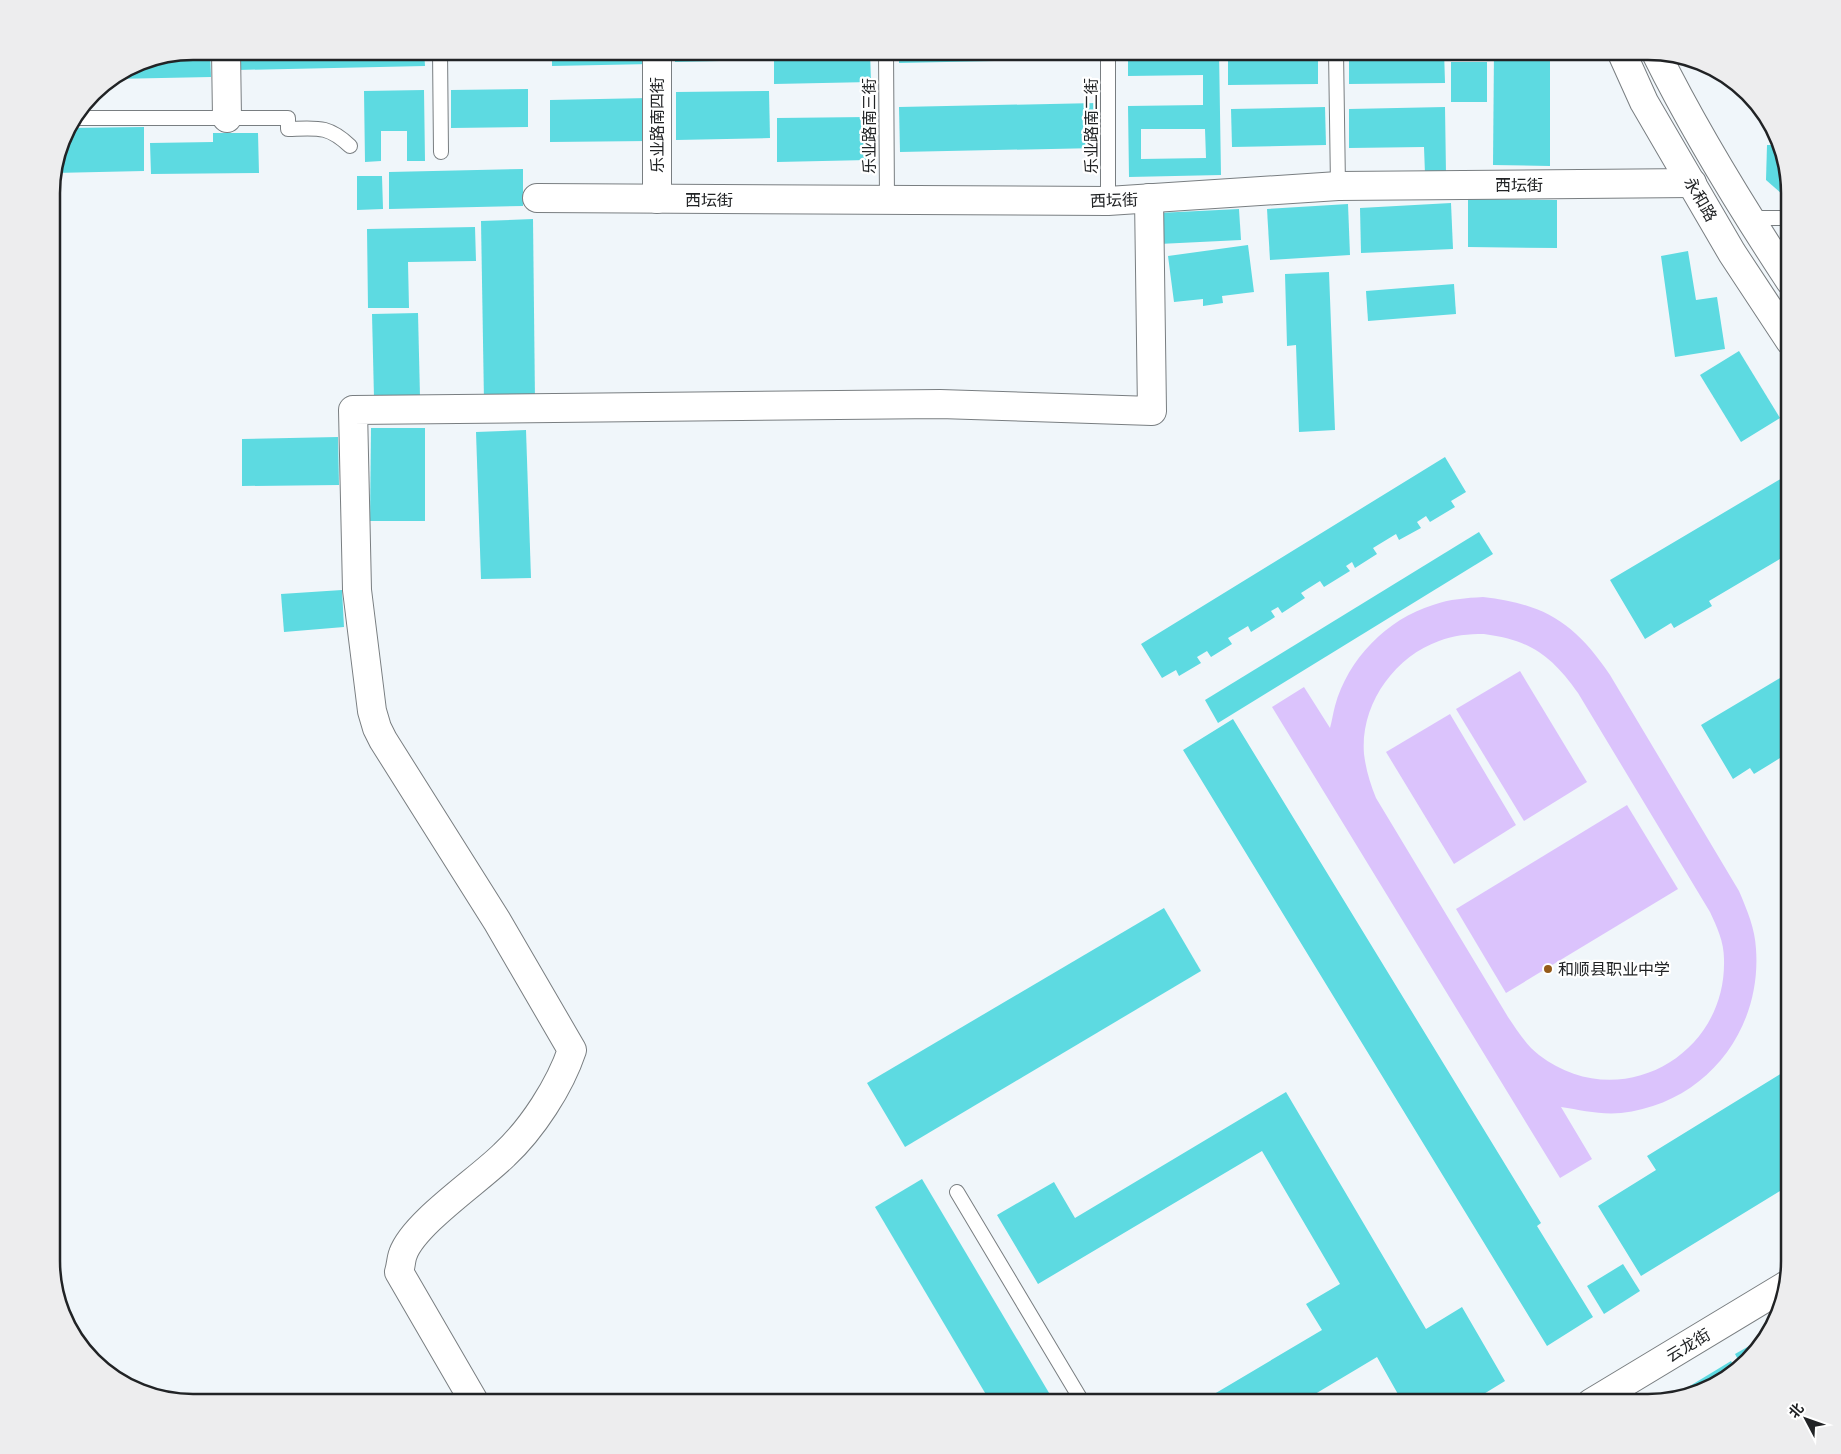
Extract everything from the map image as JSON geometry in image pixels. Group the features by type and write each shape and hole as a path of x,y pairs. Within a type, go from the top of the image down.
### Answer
{"street":[{"path":"226,60 227,118"},
{"name":"乐业路南四街","path":"657,60 657,199"},
{"name":"永和路","path":"1625,60 1644,102 1732,252 1781,327"},
{"name":"永和路","path":"1660,61 1749,218 1781,267"},
{"name":"西坛街","path":"537,198 1108,201 1338,186 1692,183"},
{"path":"470,1394 399,1272 404,1252 421,1227 505,1155 532,1122 555,1089 572,1050 497,920 377,728 372,710 357,590 353,410 940,404 1152,411 1149,198"},
{"name":"云龙街","path":"1606,1394 1777,1291"}],"lane":[{"path":"440,60 441,152"},
{"name":"乐业路南三街","path":"886,60 887,200"},
{"name":"乐业路南二街","path":"1108,60 1108,201"},
{"path":"1336,60 1338,186"},
{"path":"83,118 288,118 288,129 317,128 337,134 350,146"},
{"path":"1749,218 1781,218"},
{"path":"957,1192 1078,1394"}],"shaded area":[{"path":"1483,597 1524,605 1557,619 1571,629 1597,657 1610,675 1739,891 1750,919 1755,941 1755,980 1749,1008 1738,1035 1722,1059 1702,1079 1678,1095 1651,1107 1621,1113 1606,1113 1561,1107 1592,1159 1560,1178 1272,707 1304,687 1330,728 1335,706 1349,672 1372,643 1385,631 1416,611 1433,605 1452,600","holes":["1472,634 1514,640 1538,651 1549,659 1578,693 1710,912 1718,929 1724,953 1720,994 1707,1024 1688,1049 1662,1067 1633,1077 1602,1080 1570,1072 1539,1055 1530,1047 1508,1017 1376,798 1370,782 1364,754 1364,736 1374,701 1394,671 1423,648 1445,639"]},
{"path":"1520,671 1587,782 1524,821 1456,709"},
{"path":"1450,714 1516,825 1454,864 1386,752"},
{"path":"1627,805 1678,889 1506,993 1456,909"}],"building":[{"path":"193,60 210,60 211,77 126,79 151,67 176,61"},
{"path":"238,60 425,60 425,66 238,70"},
{"path":"552,60 651,60 651,64 552,66"},
{"path":"675,60 769,60 675,62"},
{"path":"774,60 870,60 871,82 774,84"},
{"path":"899,60 1048,60 899,63"},
{"path":"1128,60 1219,60 1221,175 1129,177 1128,106 1203,105 1203,75 1128,76","holes":["1141,129 1205,129 1206,158 1141,159"]},
{"path":"1228,60 1318,60 1318,84 1228,85"},
{"path":"1349,60 1444,60 1445,83 1349,84"},
{"path":"1494,60 1550,60 1550,166 1493,165"},
{"path":"1451,62 1487,62 1487,102 1451,102"},
{"path":"528,89 528,127 451,128 451,90"},
{"path":"424,90 425,161 407,161 407,131 381,131 381,161 365,162 364,91"},
{"path":"769,91 770,138 676,140 676,92"},
{"path":"649,98 649,141 550,142 550,100"},
{"path":"1097,103 1098,148 900,152 899,107"},
{"path":"1325,107 1326,145 1232,147 1231,109"},
{"path":"1445,107 1446,174 1425,174 1424,147 1349,148 1349,109"},
{"path":"867,117 868,160 777,162 777,118"},
{"path":"144,127 144,171 62,173 70,142 77,128"},
{"path":"213,133 258,133 259,173 151,174 150,143 213,142"},
{"path":"1767,145 1772,145 1778,167 1781,193 1766,180"},
{"path":"523,169 523,206 389,209 389,172"},
{"path":"357,176 382,176 383,209 357,210"},
{"path":"1468,199 1557,200 1557,248 1468,247"},
{"path":"1451,203 1453,249 1361,253 1360,208"},
{"path":"1348,204 1350,255 1270,260 1267,209"},
{"path":"1239,209 1241,240 1159,244 1158,213"},
{"path":"533,219 535,401 484,402 481,221"},
{"path":"475,227 476,261 408,262 409,308 368,308 367,229"},
{"path":"1248,245 1254,292 1222,296 1223,303 1203,306 1203,299 1174,302 1168,256"},
{"path":"1688,251 1696,300 1717,297 1725,349 1675,357 1661,256"},
{"path":"1329,272 1335,430 1299,432 1296,345 1287,346 1285,274"},
{"path":"1454,284 1456,314 1368,321 1366,291"},
{"path":"418,313 420,397 374,398 372,314"},
{"path":"1739,351 1780,418 1741,442 1700,375"},
{"path":"371,428 425,428 425,521 370,521"},
{"path":"526,430 531,578 481,579 476,432"},
{"path":"338,437 339,485 242,486 242,439"},
{"path":"1445,457 1466,492 1451,501 1455,507 1430,522 1426,516 1417,522 1421,528 1399,540 1396,534 1373,548 1377,554 1355,568 1352,562 1346,566 1350,571 1324,587 1320,581 1301,593 1305,598 1282,613 1278,607 1271,611 1275,617 1251,632 1248,626 1228,638 1232,644 1211,657 1207,651 1197,657 1201,663 1179,676 1176,670 1162,678 1141,644"},
{"path":"1781,479 1781,558 1709,601 1712,606 1674,628 1671,623 1645,639 1610,580"},
{"path":"1479,532 1493,554 1218,723 1205,700"},
{"path":"342,590 344,627 284,632 281,594"},
{"path":"1781,677 1781,758 1754,774 1750,768 1733,779 1701,725"},
{"path":"1233,719 1541,1223 1537,1226 1593,1317 1547,1346 1183,750"},
{"path":"1164,908 1201,971 905,1147 867,1083"},
{"path":"1781,1074 1781,1190 1641,1276 1598,1206 1656,1170 1647,1156"},
{"path":"1286,1092 1426,1329 1462,1307 1505,1381 1484,1394 1398,1394 1377,1357 1315,1394 1214,1394 1322,1330 1306,1304 1340,1284 1262,1151 1038,1284 997,1215 1054,1182 1075,1218"},
{"path":"922,1179 1050,1394 986,1394 875,1207"},
{"path":"1623,1264 1640,1291 1604,1314 1587,1286"},
{"path":"1751,1345 1738,1359 1735,1354"},
{"path":"1731,1361 1733,1364 1707,1380 1688,1387"}],"place":[{"name":"和顺县职业中学","path":"1548,969"}]}
